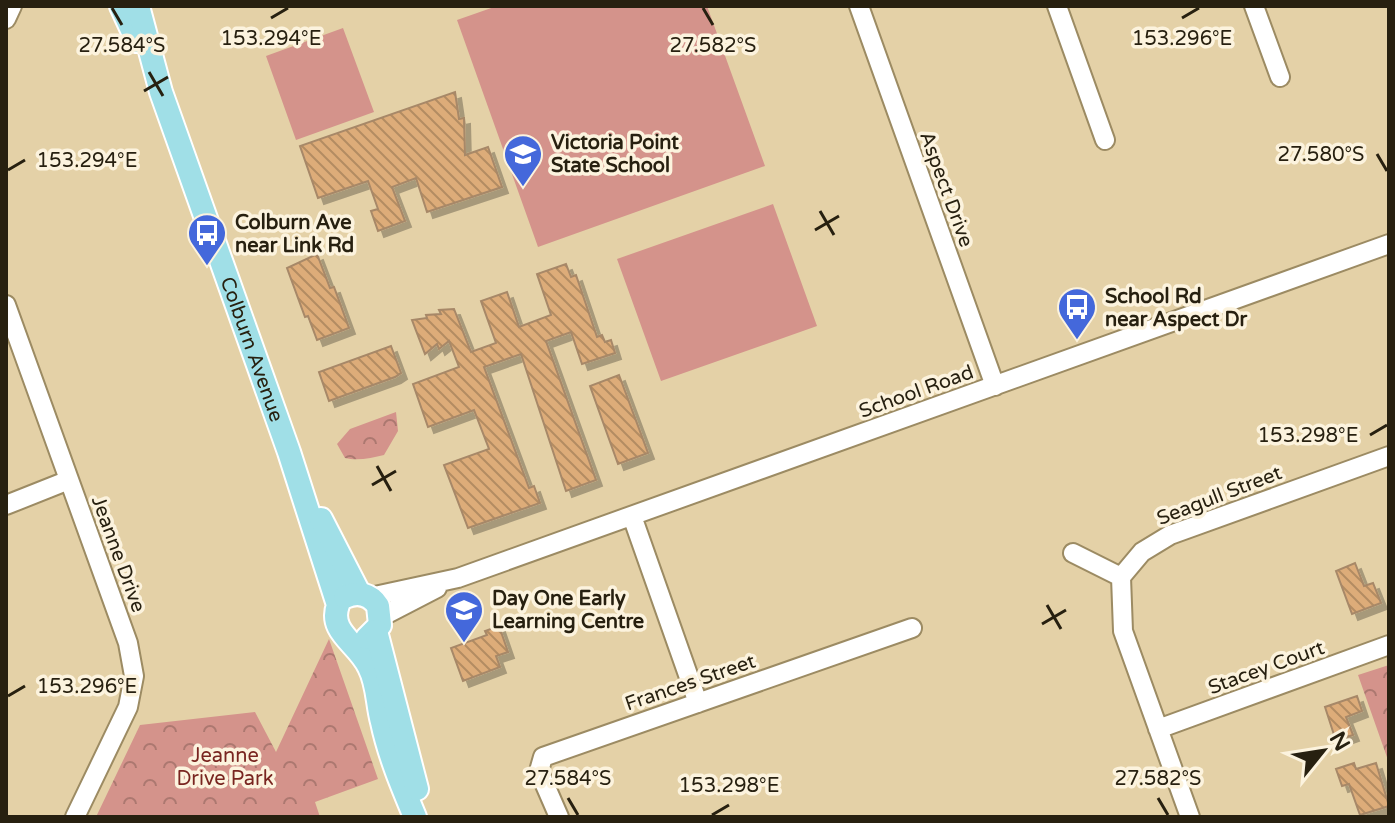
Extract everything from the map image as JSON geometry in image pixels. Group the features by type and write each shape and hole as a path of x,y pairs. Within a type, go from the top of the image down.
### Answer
{"main road":[{"name":"Colburn Avenue","path":"121,6 161,92"},
{"name":"Colburn Avenue","path":"138,6 161,92 295,469 338,605 335,620 369,666 392,761 415,817"},
{"name":"Colburn Avenue","path":"295,469 365,595 378,606 379,624 424,817"},
{"path":"338,605 347,596 365,595"},
{"path":"350,639 364,639 379,624"}],"street":[{"name":"Aspect Drive","path":"859,6 995,386"},
{"path":"1057,6 1105,140"},
{"path":"1254,6 1280,77"},
{"name":"School Road","path":"365,595 458,578 1389,244"},
{"name":"Jeanne Drive","path":"6,305 128,643 134,676 128,707 75,817"},
{"name":"Seagull Street","path":"1121,577 1142,552 1170,535 1389,456"},
{"path":"6,505 69,480"},
{"path":"632,516 698,703"},
{"path":"1073,553 1121,577 1123,631 1190,817"},
{"name":"School Road","path":"379,624 458,578"},
{"name":"Frances Street","path":"559,817 539,771 543,757 912,628"},
{"name":"Stacey Court","path":"1158,729 1389,645"}],"green space":[{"path":"497,6 707,6 765,166 538,247 457,20"},
{"path":"343,28 374,112 296,140 266,56"},
{"path":"773,204 817,326 661,381 617,259"},
{"path":"396,412 398,431 384,455 345,458 337,444 350,429"},
{"name":"Jeanne Drive Park","path":"329,639 378,779 315,802 320,817 96,817 140,725 255,712 276,752"},
{"path":"1389,665 1389,763 1358,675"}],"building":[{"path":"455,92 459,119 464,118 465,155 488,147 502,187 427,212 416,178 392,187 405,221 378,231 371,211 378,209 368,181 318,198 300,146"},
{"path":"317,254 330,288 334,287 349,328 317,340 287,268"},
{"path":"566,264 571,277 576,275 597,337 602,335 605,342 611,340 615,353 582,364 571,332 546,341 596,480 566,491 521,354 484,367 529,488 534,486 540,503 468,528 444,465 489,449 474,410 428,427 413,384 459,367 449,341 439,349 437,344 425,354 412,320 441,314 439,310 454,309 471,352 496,343 481,301 507,292 519,327 551,315 537,274"},
{"path":"391,346 401,373 329,401 319,372"},
{"path":"619,375 648,453 618,464 590,386"},
{"path":"1355,563 1364,586 1373,583 1381,603 1352,614 1336,571"},
{"path":"499,626 508,652 496,656 500,667 463,681 451,648 487,635 485,631"},
{"path":"1357,696 1362,711 1346,717 1353,735 1336,741 1325,707"},
{"path":"1354,763 1356,769 1376,763 1389,806 1360,815 1349,784 1342,786 1336,769"}],"place":[{"name":"Victoria Point State School","path":"523,188"},
{"name":"Colburn Ave near Link Rd","path":"207,267"},
{"name":"School Rd near Aspect Dr","path":"1077,341"},
{"name":"Day One Early Learning Centre","path":"464,644"}]}
